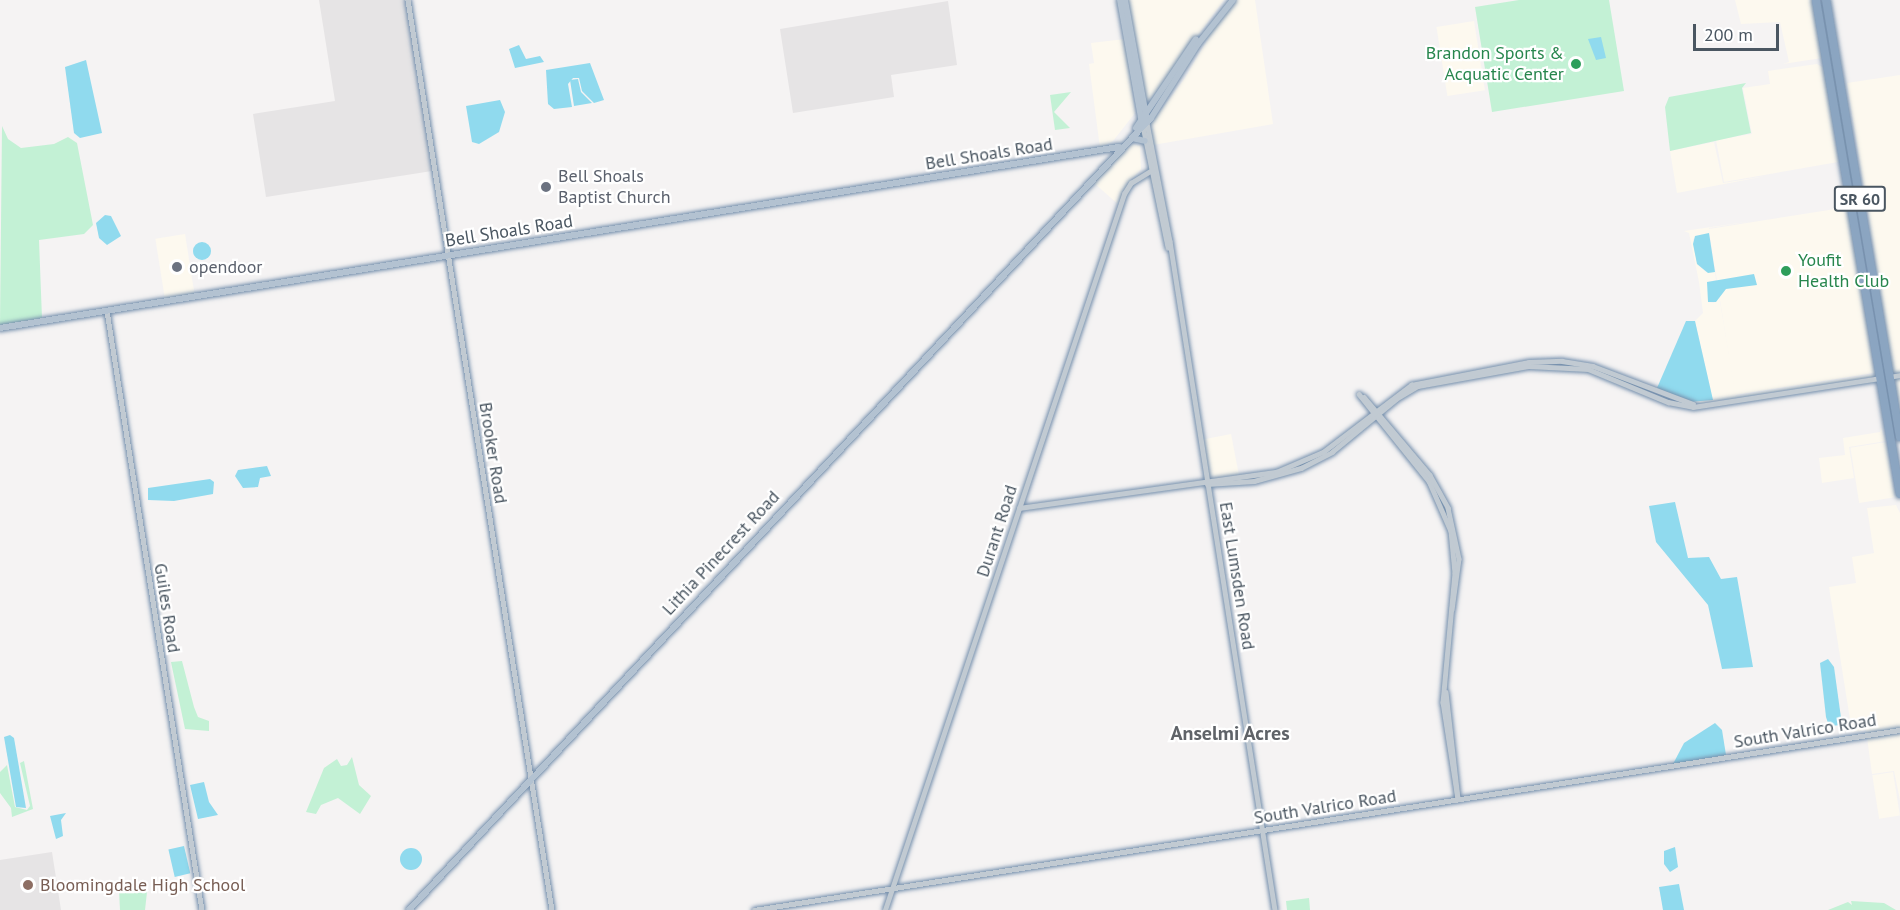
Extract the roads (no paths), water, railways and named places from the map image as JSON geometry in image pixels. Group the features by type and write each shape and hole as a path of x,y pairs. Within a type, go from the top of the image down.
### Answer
{"highway":[{"path":"1816,0 1831,58"},
{"path":"1826,0 1831,58 1839,106"},
{"name":"SR 60","path":"1839,106 1876,292 1900,494"},
{"name":"SR 60","path":"1839,106 1859,250 1885,377 1900,437"},
{"path":"1859,250 1864,255 1868,280 1876,292"},
{"path":"1893,450 1900,466"}],"main road":[{"name":"East Lumsden Road","path":"1120,0 1143,120"},
{"name":"East Lumsden Road","path":"1125,0 1136,53 1143,100 1143,120"},
{"name":"Lithia Pinecrest Road","path":"409,910 1131,138 1199,36 1231,0"},
{"name":"Lithia Pinecrest Road","path":"1056,217 1107,158 1174,87 1204,34 1231,0"},
{"path":"1125,26 1136,53"},
{"path":"1143,100 1151,103 1167,87"},
{"path":"1131,138 1145,141"},
{"name":"Bell Shoals Road","path":"0,328 1119,147"},
{"path":"1094,152 1107,158"}],"street":[{"name":"Brooker Road","path":"408,0 552,910"},
{"name":"East Lumsden Road","path":"1143,120 1150,171 1169,247"},
{"name":"East Lumsden Road","path":"1143,120 1169,247 1275,910"},
{"name":"Durant Road","path":"885,910 1124,194 1131,183 1150,171"},
{"name":"Guiles Road","path":"107,311 202,910"},
{"path":"1019,508 1263,476 1296,466 1331,447 1401,395 1429,383 1548,365 1595,371 1676,404 1707,406 1900,375"},
{"path":"1375,414 1438,487 1455,529 1459,568 1448,622 1444,677 1458,799"},
{"name":"South Valrico Road","path":"754,910 1900,730"}],"water":[{"path":"1601,37 1606,58 1596,60 1588,39"},
{"path":"519,45 526,59 540,56 544,62 515,68 509,49"},
{"path":"86,60 102,133 80,138 74,133 65,67"},
{"path":"590,63 604,100 594,103 582,91 579,78 573,78 568,84 572,107 554,109 548,104 546,70"},
{"path":"578,79 581,92 592,103 574,106 570,80"},
{"path":"500,100 505,112 499,132 479,144 472,142 466,106"},
{"path":"105,215 111,216 121,236 107,245 99,238 96,223"},
{"path":"1709,233 1715,272 1708,273 1697,264 1693,244 1695,236"},
{"path":"202,242 208,245 211,251 208,257 202,260 196,257 193,251 196,245"},
{"path":"1754,274 1757,285 1726,289 1716,302 1708,302 1707,282"},
{"path":"1686,321 1695,321 1713,400 1689,402 1657,388"},
{"path":"267,466 271,476 260,478 258,487 243,488 235,476 238,470"},
{"path":"210,479 214,482 213,494 174,501 148,500 148,488"},
{"path":"1675,502 1688,558 1709,557 1721,579 1737,577 1753,667 1722,669 1708,605 1656,542 1649,506"},
{"path":"1828,659 1834,667 1842,725 1829,726 1826,717 1820,663"},
{"path":"1715,723 1722,730 1726,755 1673,764 1684,743"},
{"path":"10,735 14,738 26,808 16,807 4,737"},
{"path":"204,782 209,802 218,815 198,819 190,785"},
{"path":"66,813 61,820 63,836 56,839 50,816"},
{"path":"184,846 190,873 175,877 168,850"},
{"path":"1675,847 1678,867 1670,872 1664,864 1664,851"},
{"path":"411,848 421,855 422,859 415,869 411,870 401,863 400,859 407,849"},
{"path":"1679,884 1684,910 1663,910 1659,887"}],"place":[{"name":"Brandon Sports & Acquatic Center","path":"1576,64"},
{"name":"Bell Shoals Baptist Church","path":"546,187"},
{"name":"opendoor","path":"177,267"},
{"name":"Youfit Health Club","path":"1786,271"},
{"name":"Bloomingdale High School","path":"28,885"}],"district":[{"name":"Anselmi Acres","path":"1230,733"}]}
